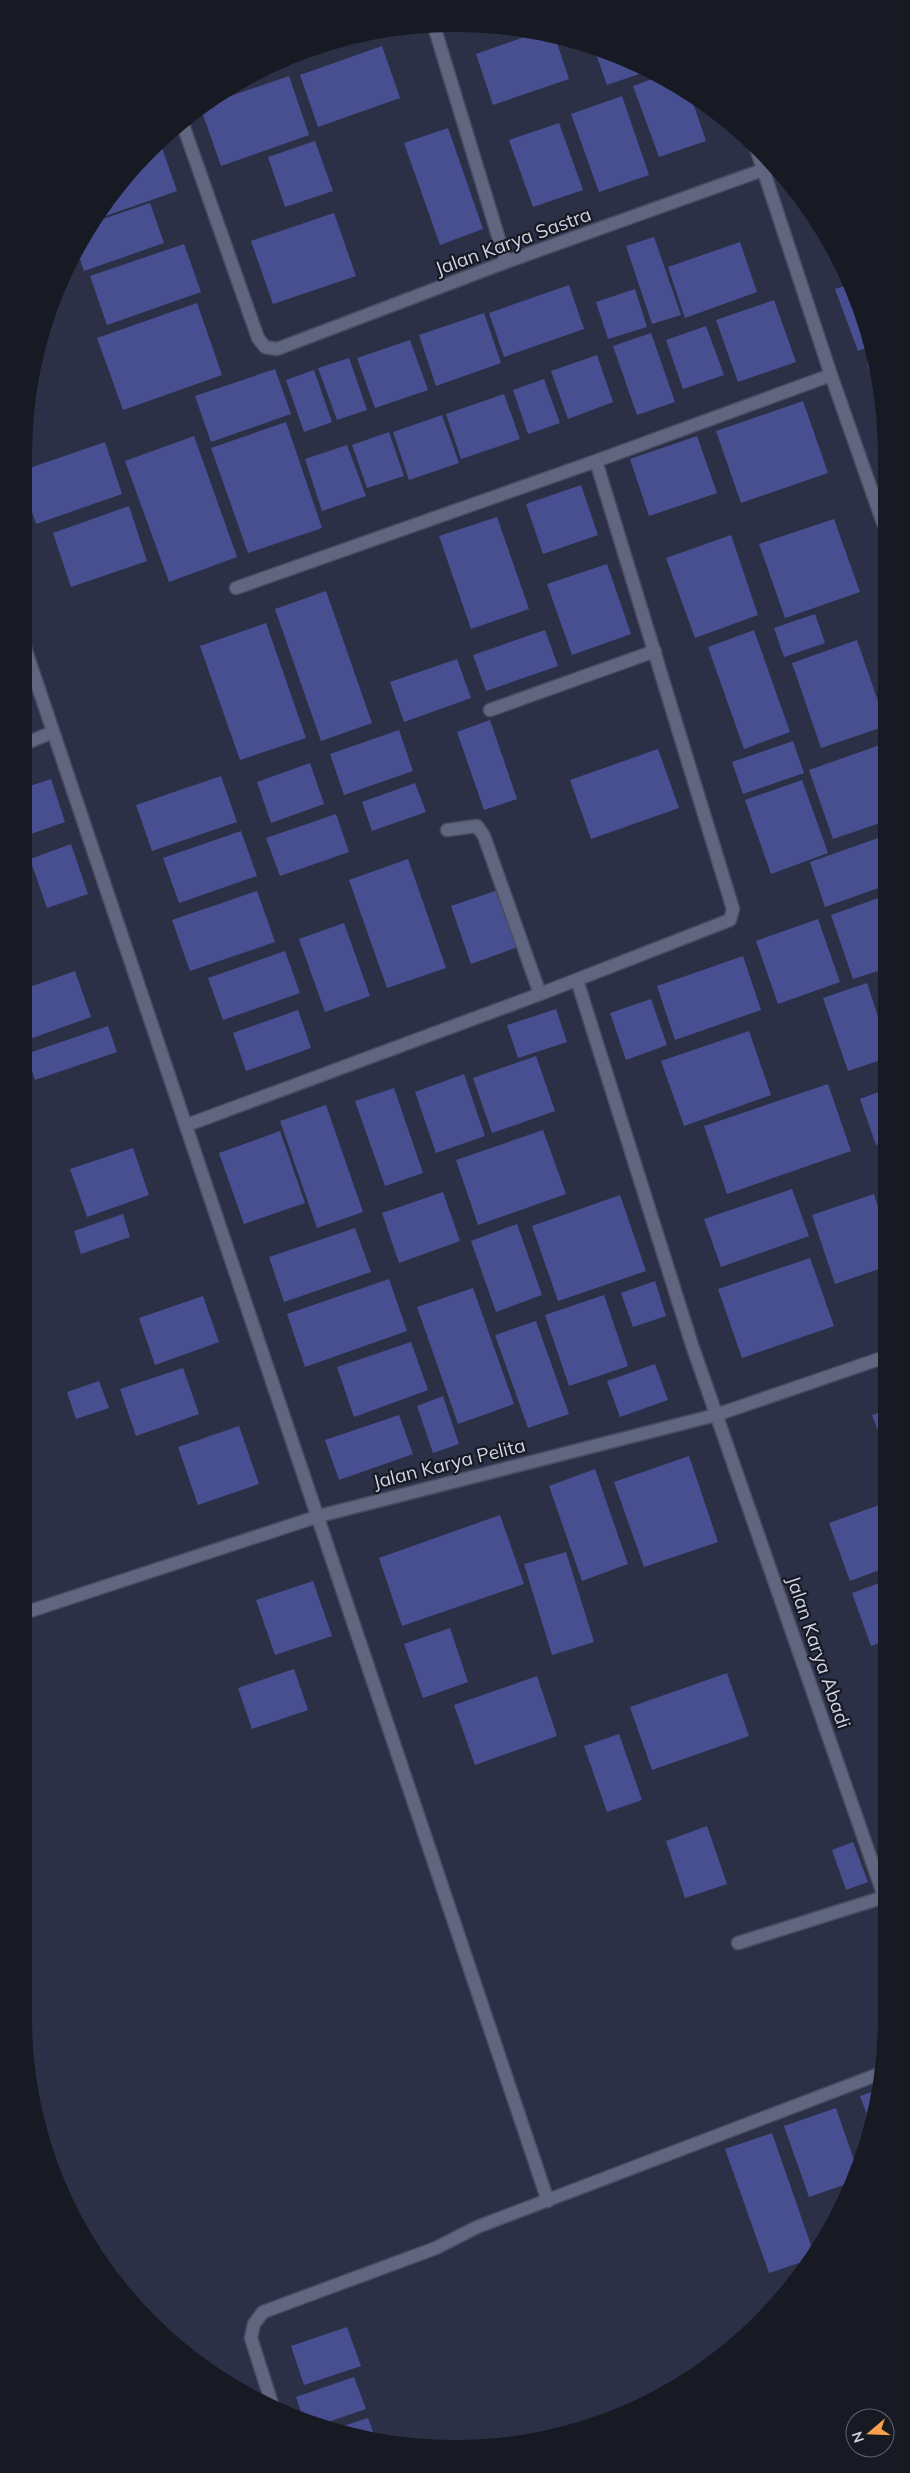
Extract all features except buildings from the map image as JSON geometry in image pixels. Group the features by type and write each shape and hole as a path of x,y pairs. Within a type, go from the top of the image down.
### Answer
{"street":[{"path":"436,33 506,262"},
{"name":"Jalan Karya Sastra","path":"185,130 258,338 265,347 277,349 284,348 506,262 766,169"},
{"path":"771,174 831,375 878,510"},
{"path":"236,588 596,461 831,375"},
{"path":"186,1125 540,994 726,922 733,912 596,461"},
{"path":"490,710 655,651"},
{"path":"32,669 319,1516 548,2201"},
{"path":"32,741 53,732"},
{"path":"447,830 477,826 484,836 540,994"},
{"name":"Jalan Karya Abadi","path":"577,980 692,1345 878,1879"},
{"name":"Jalan Karya Pelita","path":"32,1610 319,1516 716,1415 878,1359"},
{"path":"738,1943 878,1901"},
{"path":"270,2398 251,2338 254,2324 263,2312 436,2248 477,2228 873,2076"}]}
